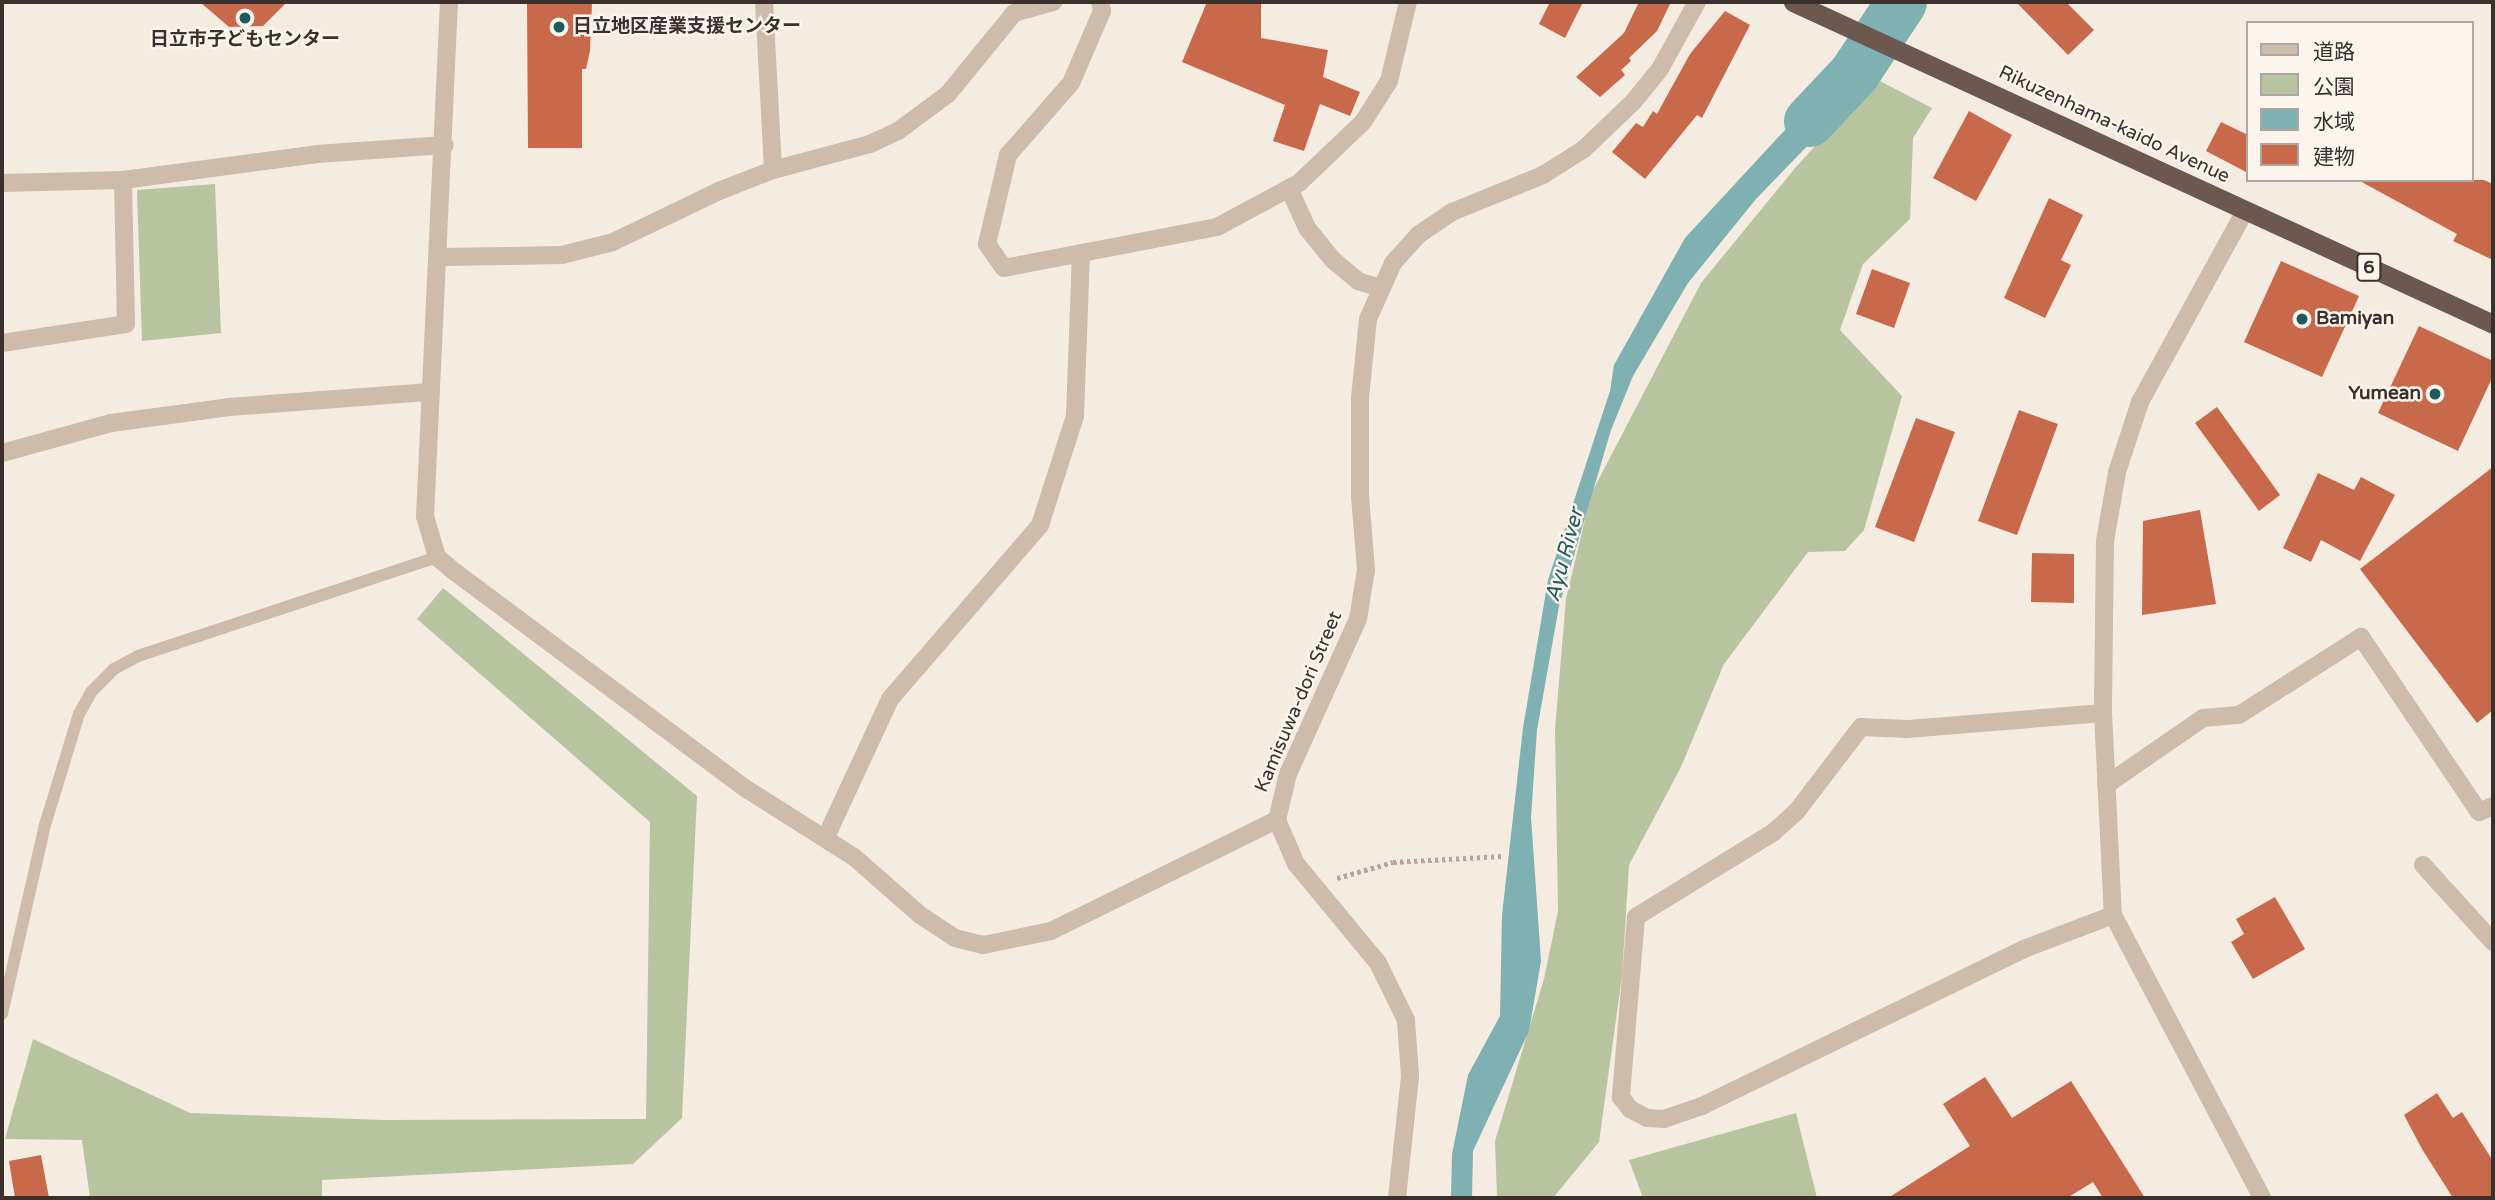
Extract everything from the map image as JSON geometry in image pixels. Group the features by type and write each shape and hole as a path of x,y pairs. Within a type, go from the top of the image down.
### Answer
{"highway":[{"name":"Rikuzenhama-kaido Avenue","path":"1793,2 2493,324"}],"street":[{"path":"449,2 440,257 430,393 425,516 437,557 748,790 826,837 920,915 955,938 983,946 1051,931 1277,820"},
{"path":"764,2 773,170"},
{"path":"440,257 562,255 613,242 773,170 870,144 898,131 948,94 1014,13 1053,2"},
{"path":"1100,2 1102,11 1071,83 1008,155 987,244 1004,268 1217,227 1289,188 1363,122 1389,81 1408,2"},
{"name":"Kamisuwa-dori Street","path":"1396,1198 1410,1076 1406,1020 1378,963 1296,864 1277,820 1288,774 1358,619 1366,570 1360,495 1362,351 1379,288 1392,263 1434,223 1543,175 1584,149 1634,101 1660,69 1697,2"},
{"path":"2,183 124,180 317,153 445,145"},
{"path":"2,343 125,324 124,180"},
{"path":"1289,188 1307,228 1333,260 1357,281 1379,288"},
{"path":"2245,211 2140,402 2117,472 2105,541 2103,713 2113,915 2262,1198"},
{"path":"826,837 890,699 1040,525 1075,416 1081,253"},
{"path":"2,453 111,423 229,407 430,393"},
{"path":"2106,785 2203,718 2239,715 2361,637 2479,812 2493,806"},
{"path":"2103,713 1907,729 1861,727 1797,811 1774,832 1636,917 1621,1097 1630,1109 1647,1118 1664,1119 1702,1106 2024,949 2113,915"},
{"path":"2423,865 2493,942"}],"lane":[{"path":"2,1014 46,825 79,714 92,691 114,669 138,656 437,557"}],"path":[{"path":"1319,895 1335,878 1394,862 1502,856"}],"green space":[{"path":"1876,79 1932,108 1913,138 1910,219 1863,264 1840,330 1902,396 1864,530 1845,551 1808,552 1724,664 1681,767 1629,865 1622,976 1599,1142 1553,1198 1497,1198 1495,1141 1544,979 1558,911 1555,729 1566,599 1591,494 1701,283 1796,167"},
{"path":"215,184 221,333 142,341 137,190"},
{"path":"443,588 697,796 682,1118 633,1164 322,1180 322,1198 90,1198 82,1140 5,1139 33,1039 190,1113 383,1120 646,1119 650,822 417,619"},
{"path":"1796,1113 1817,1198 1643,1198 1629,1160"}],"water":[{"path":"1883,2 1927,2 1913,16"},
{"path":"1845,65 1873,78 1756,199 1688,283 1633,376 1611,430 1559,606 1537,730 1531,817 1541,961 1529,1031 1473,1151 1472,1198 1451,1198 1452,1154 1468,1075 1500,1016 1502,915 1523,728 1548,580 1610,391 1614,365 1685,238"}],"building":[{"name":"日立市子どもセンター","path":"200,2 287,2 263,26 229,27"},
{"path":"527,2 592,2 590,51 586,69 582,69 582,148 528,148"},
{"path":"1207,2 1261,2 1261,38 1328,50 1323,77 1360,92 1350,116 1320,104 1304,151 1273,141 1285,105 1182,62"},
{"path":"1550,2 1583,2 1565,38 1539,24"},
{"path":"1639,2 1671,2 1657,31 1629,58 1631,61 1621,70 1625,75 1600,97 1576,77 1624,33"},
{"path":"2016,2 2066,2 2094,30 2068,55"},
{"path":"1725,11 1750,25 1702,118 1697,115 1645,179 1612,152 1636,123 1643,127 1653,111 1657,114 1690,54"},
{"path":"1969,111 2012,135 1976,201 1933,178"},
{"path":"2221,122 2246,134 2246,172 2206,151"},
{"path":"2484,180 2493,184 2493,260 2453,241 2457,234 2362,182"},
{"path":"2049,198 2083,215 2061,260 2071,265 2045,318 2004,298"},
{"name":"Bamiyan","path":"2281,261 2359,296 2322,377 2244,342"},
{"path":"1872,269 1910,283 1894,328 1856,314"},
{"name":"Yumean","path":"2419,326 2493,361 2493,376 2458,451 2378,413"},
{"path":"2217,407 2280,495 2259,511 2195,423"},
{"path":"2019,410 2058,424 2017,535 1978,521"},
{"path":"1916,418 1955,432 1914,542 1875,527"},
{"path":"2493,467 2493,710 2477,723 2360,569"},
{"path":"2318,473 2354,490 2361,477 2395,495 2360,561 2321,540 2311,562 2283,548"},
{"path":"2200,510 2216,604 2142,615 2143,521"},
{"path":"2032,553 2074,554 2074,603 2031,602"},
{"path":"2275,897 2305,949 2253,979 2231,942 2244,934 2236,919"},
{"path":"1985,1077 2012,1118 2071,1081 2145,1198 2103,1198 2093,1182 2067,1198 1888,1198 1970,1146 1943,1104"},
{"path":"2437,1093 2453,1118 2462,1112 2493,1161 2493,1198 2453,1198 2422,1149 2404,1115"},
{"path":"41,1155 49,1198 15,1198 9,1161"}],"waterway":[{"name":"Ayu River","path":"1809,121 1854,73 1901,2"}],"place":[{"name":"日立市子どもセンター","path":"245,18"},
{"name":"日立地区産業支援センター","path":"559,27"},
{"name":"Bamiyan","path":"2302,319"},
{"name":"Yumean","path":"2435,394"}]}
